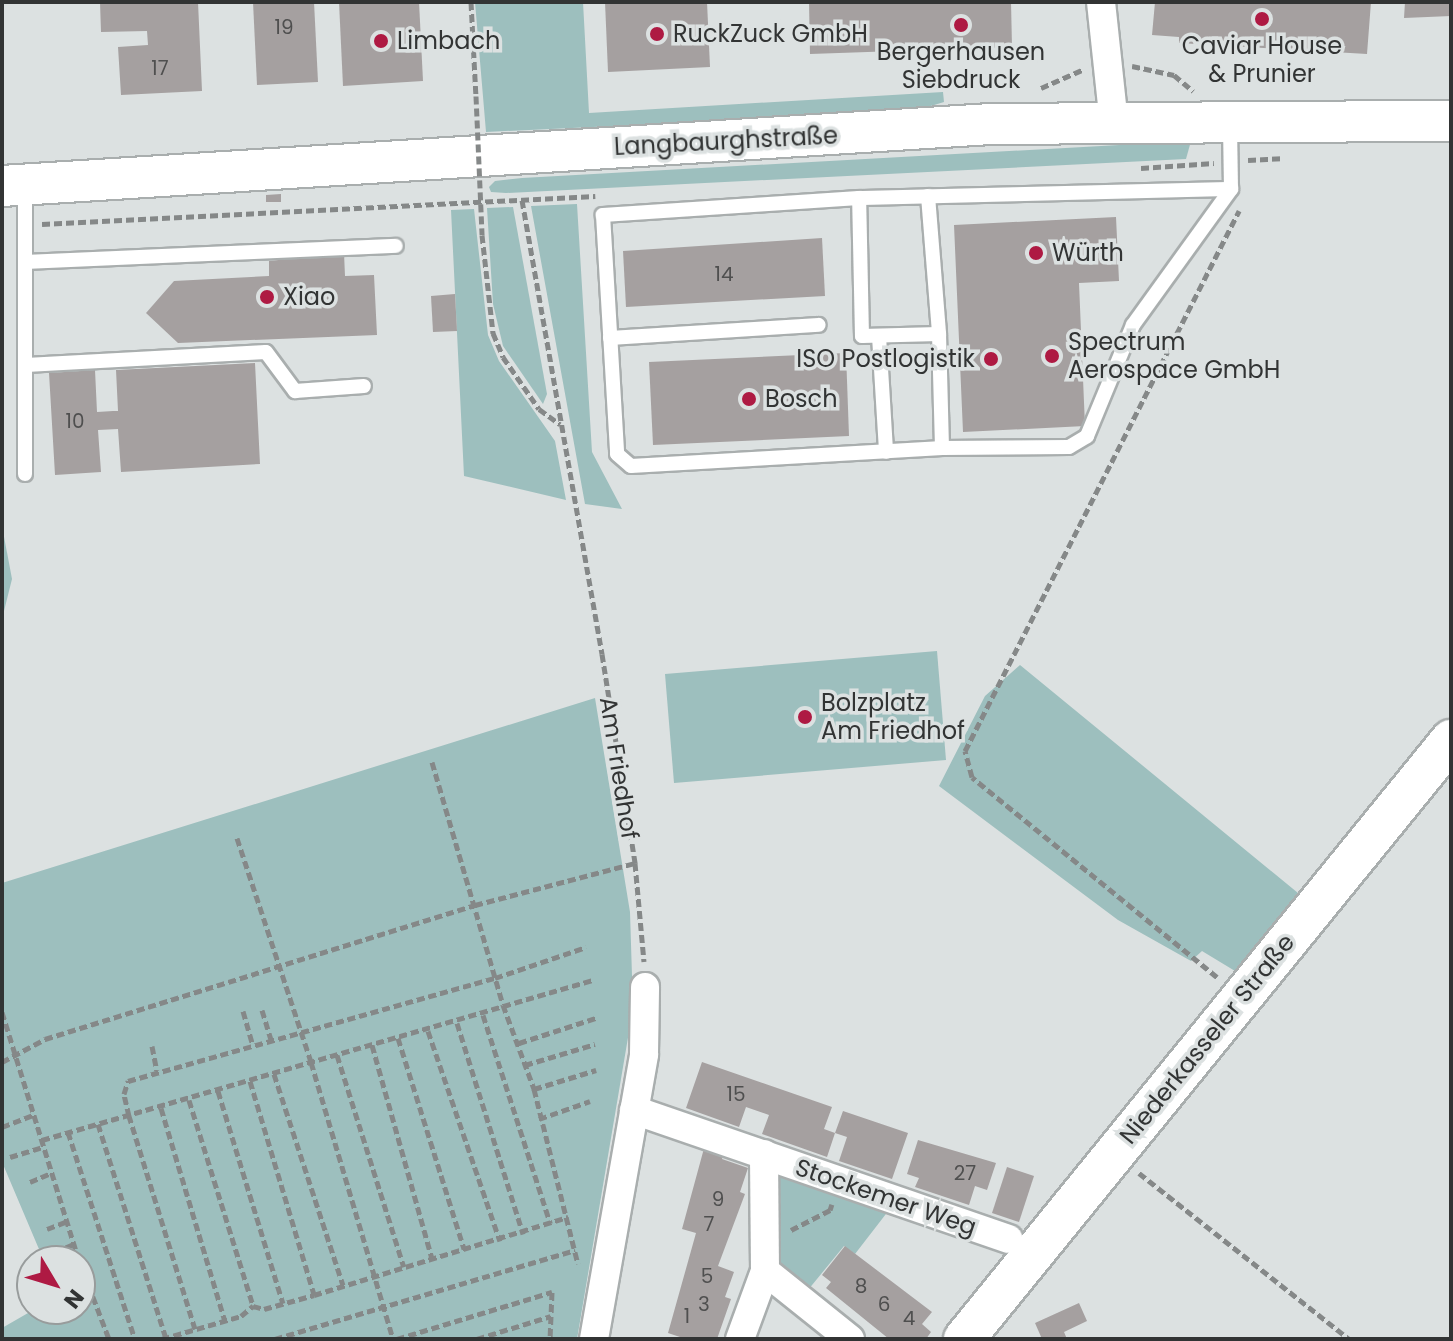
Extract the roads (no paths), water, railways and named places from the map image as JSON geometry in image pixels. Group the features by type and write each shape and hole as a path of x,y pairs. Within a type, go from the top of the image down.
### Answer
{"main road":[{"name":"Langbaurghstraße","path":"14,185 989,124 1451,121"},
{"name":"Niederkasseler Straße","path":"964,1339 1451,740"}],"street":[{"path":"1101,2 1114,124"},
{"path":"594,1339 644,1054 645,987"},
{"name":"Stockemer Weg","path":"634,1110 764,1154 839,1184 1008,1239"},
{"name":"Stockemer Weg","path":"740,1339 765,1271 764,1154"},
{"path":"765,1271 850,1339"}],"lane":[{"path":"1230,121 1231,189 1133,325 1087,436 1069,447 942,448 631,466 617,454 603,215 859,198 1231,189"},
{"path":"14,185 24,225 26,262 25,474"},
{"path":"928,196 939,334 942,448"},
{"path":"859,198 862,336 939,334"},
{"path":"26,262 396,246"},
{"path":"610,338 819,325"},
{"path":"879,336 886,452"},
{"path":"26,365 266,352 295,391 364,386"}],"place":[{"name":"Caviar House & Prunier","path":"1262,19"},
{"name":"Bergerhausen Siebdruck","path":"961,25"},
{"name":"RuckZuck GmbH","path":"657,34"},
{"name":"Limbach","path":"381,41"},
{"name":"Würth","path":"1036,253"},
{"name":"Xiao","path":"267,297"},
{"name":"Spectrum Aerospace GmbH","path":"1052,356"},
{"name":"ISO Postlogistik","path":"991,359"},
{"name":"Bosch","path":"749,399"},
{"name":"Bolzplatz Am Friedhof","path":"805,717"}]}
